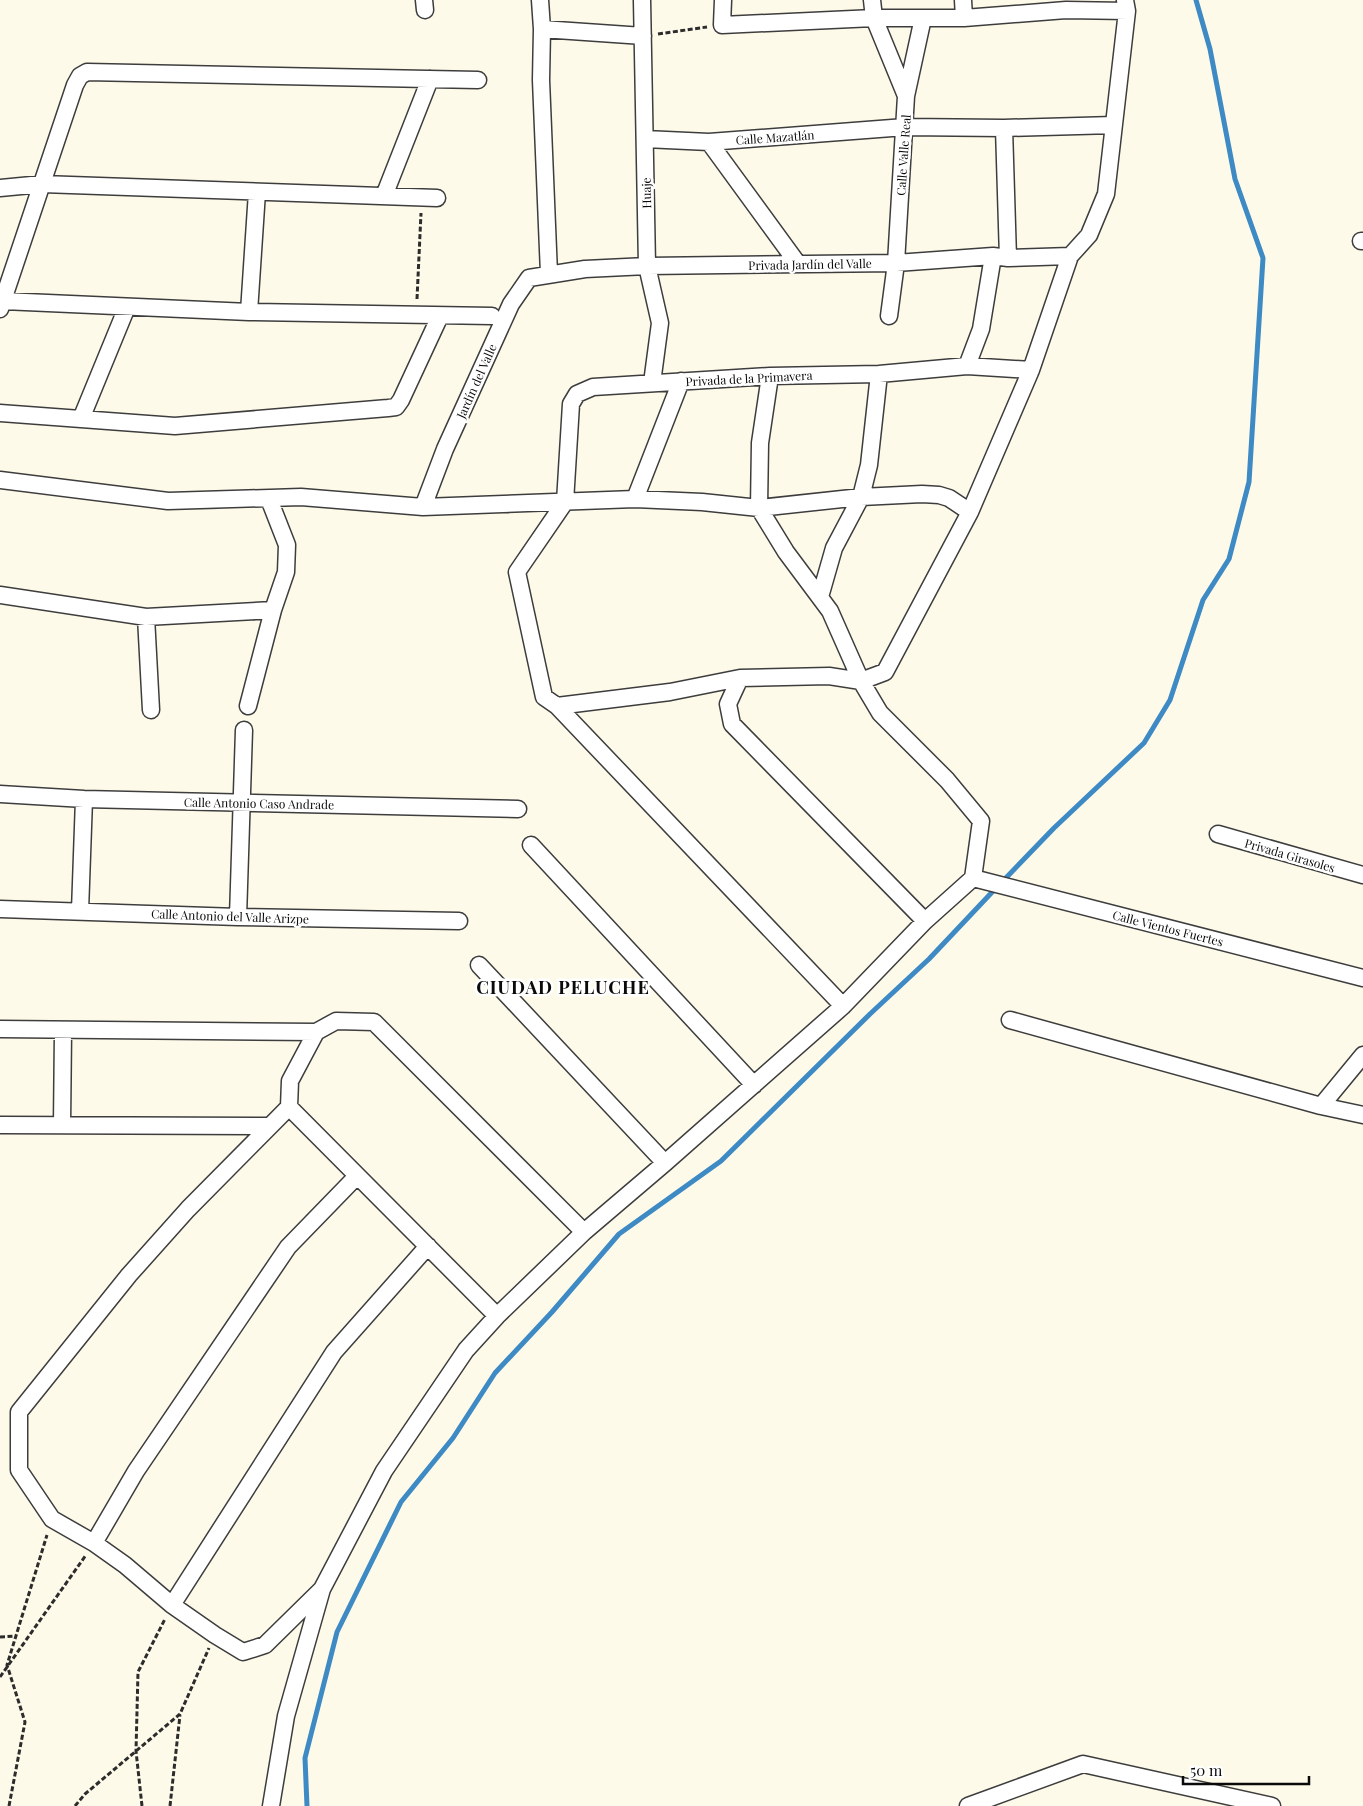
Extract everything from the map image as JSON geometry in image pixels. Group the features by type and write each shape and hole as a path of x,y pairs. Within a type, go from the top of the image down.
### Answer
{"street":[{"path":"540,0 542,29 541,80 550,274"},
{"name":"Huaje","path":"642,0 647,266 660,323 652,384"},
{"path":"557,706 670,692 740,678 829,676 861,681 885,672 970,512 1031,370 1070,256 1090,235 1106,194 1126,6 1066,5 964,18 874,18 722,25 723,0"},
{"name":"Calle Valle Real","path":"872,0 874,18 906,96 896,263 889,316"},
{"path":"962,0 964,18"},
{"path":"906,96 923,18"},
{"path":"542,29 643,36"},
{"path":"478,80 87,72 80,76 75,85 1,305 127,306 249,312 492,316"},
{"path":"384,196 430,79"},
{"name":"Calle Mazatlán","path":"645,139 710,142 905,127 1004,128 1114,125"},
{"path":"967,366 981,329 1001,257 1004,128"},
{"path":"710,142 798,264"},
{"path":"0,188 42,184 430,198"},
{"path":"249,312 257,192"},
{"name":"Privada Jardín del Valle","path":"550,274 585,269 647,266 896,263 1001,257 1070,256"},
{"name":"Jardín del Valle","path":"423,507 445,449 511,304 529,278 550,274"},
{"path":"81,419 127,306"},
{"path":"0,413 175,426 396,406 401,400 440,316"},
{"name":"Privada de la Primavera","path":"565,502 571,404 577,394 593,387 770,376 879,374 967,366 1031,370"},
{"path":"820,597 834,548 861,496 869,465 879,374"},
{"path":"271,1806 286,1716 322,1589 384,1471 466,1350 496,1316 584,1232 666,1163 843,1006 925,921 980,880 981,821 946,780 880,713 861,681 830,611 786,552 759,508 760,443 770,376"},
{"path":"635,499 681,381"},
{"path":"0,480 168,501 301,497 423,507 635,499 702,502 759,508 861,496 939,495 949,498 970,512"},
{"path":"248,706 273,610 286,572 287,545 269,498"},
{"path":"565,502 517,572 544,697 557,706 843,1006"},
{"path":"0,595 146,617 273,610"},
{"path":"146,617 151,710"},
{"path":"740,678 728,704 732,724 925,921"},
{"path":"238,917 244,730"},
{"name":"Calle Antonio Caso Andrade","path":"0,794 84,800 518,810"},
{"path":"80,912 84,800"},
{"name":"Privada Girasoles","path":"1218,834 1363,875"},
{"path":"531,845 754,1085"},
{"name":"Calle Vientos Fuertes","path":"980,880 1363,978"},
{"name":"Calle Antonio del Valle Arizpe","path":"0,909 238,917 460,921"},
{"path":"479,965 666,1163"},
{"path":"1010,1020 1321,1106 1363,1115"},
{"path":"0,1029 316,1032 336,1021 374,1022 584,1232"},
{"path":"62,1125 63,1030"},
{"path":"316,1032 290,1081 289,1107 188,1209 129,1275 19,1412 19,1470 52,1520 94,1543 125,1565 172,1605 215,1635 244,1652 264,1645 322,1589"},
{"path":"1321,1106 1363,1055"},
{"path":"289,1107 496,1316"},
{"path":"0,1126 270,1126"},
{"path":"94,1543 136,1471 288,1247 356,1176"},
{"path":"172,1605 334,1352 428,1246"},
{"path":"968,1806 1083,1764 1272,1806"}],"path":[{"path":"643,36 722,25"},
{"path":"416,315 430,198"},
{"path":"9,1806 25,1722 7,1665 52,1520"},
{"path":"0,1677 94,1543"},
{"path":"142,1806 136,1751 138,1672 172,1605"},
{"path":"170,1806 180,1714 215,1635"},
{"path":"0,1637 16,1636"},
{"path":"75,1806 85,1794 180,1714"}],"waterway":[{"path":"1002,882 1054,828 1144,743 1170,700 1203,600 1229,559 1249,482 1263,258 1235,179 1210,49 1196,0"},
{"path":"307,1806 305,1758 337,1632 401,1502 453,1438 495,1373 552,1312 619,1234 721,1161 870,1014 929,959 996,888"}],"district":[{"name":"CIUDAD PELUCHE","path":"563,987"}]}
